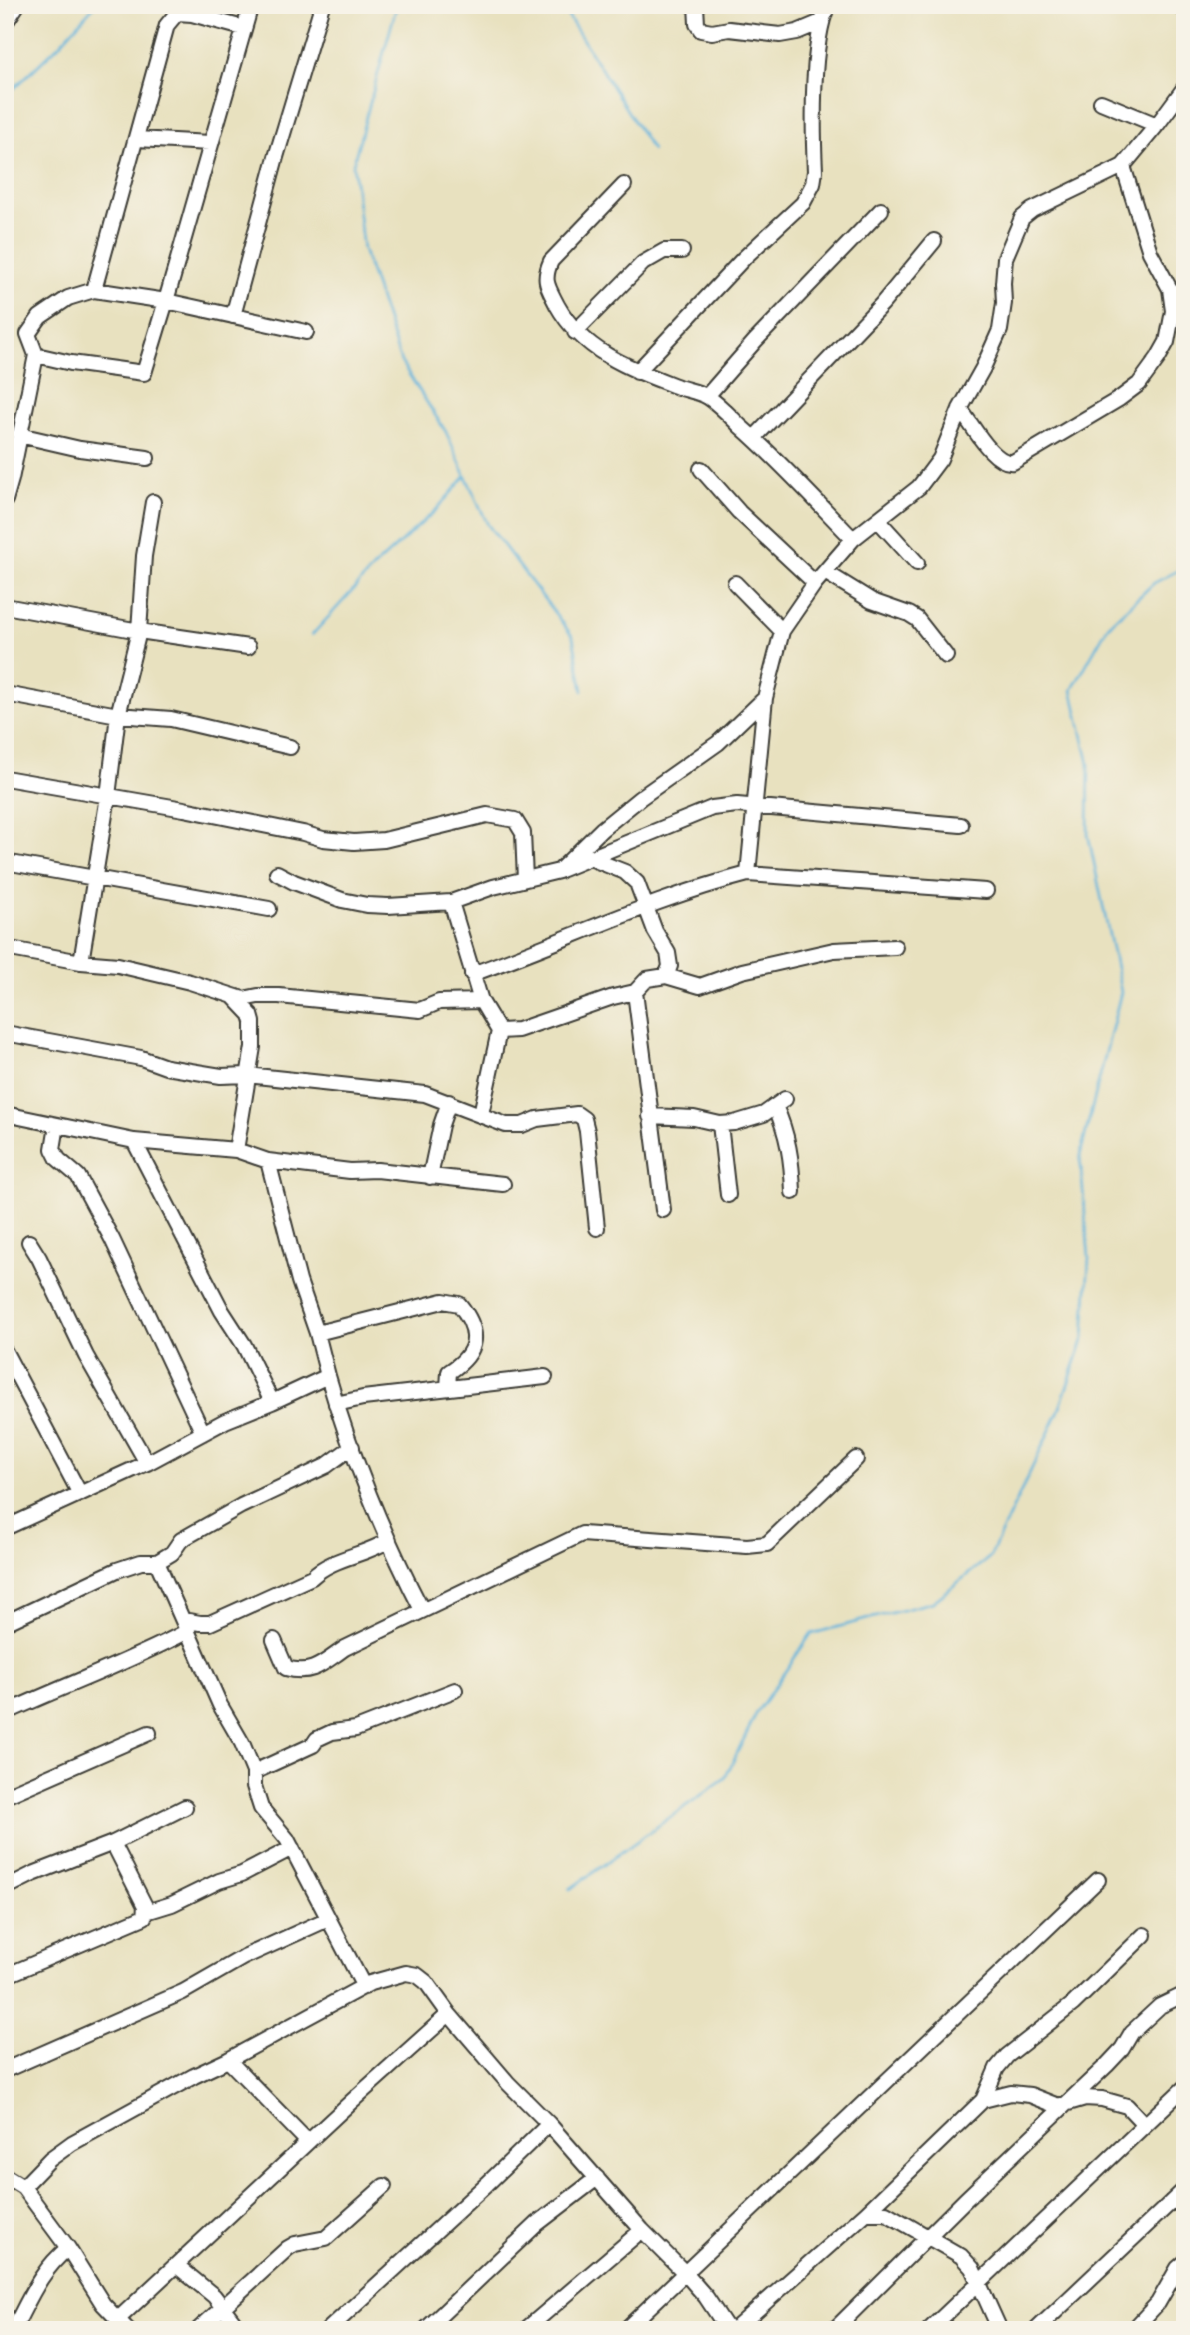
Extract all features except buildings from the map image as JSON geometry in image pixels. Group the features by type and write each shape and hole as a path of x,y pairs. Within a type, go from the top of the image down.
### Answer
{"street":[{"path":"5,23 18,5"},
{"path":"36,355 71,363 144,373 251,5"},
{"path":"233,316 276,157 322,5"},
{"path":"696,5 697,24 701,30 712,32 729,29 780,35 797,32 821,22"},
{"path":"637,372 744,258 803,202 813,184 816,68 821,22 828,5"},
{"path":"1176,5 1185,9"},
{"path":"94,290 167,24 177,13 192,14 243,28"},
{"path":"748,874 765,698 782,631 815,583 853,539 925,481 940,459 960,409 1000,330 1004,303 1005,258 1022,218 1032,209 1123,166 1184,92"},
{"path":"1101,102 1157,125"},
{"path":"137,139 210,144"},
{"path":"960,409 996,457 1007,463 1013,462 1119,399 1139,384 1158,358 1167,342 1171,327 1170,289 1150,252 1123,166"},
{"path":"624,185 551,261 545,274 547,286 575,332 591,346 637,372 706,396 754,438 853,539"},
{"path":"706,396 881,210"},
{"path":"754,438 882,304 934,240"},
{"path":"575,332 643,263 664,251 681,251"},
{"path":"5,500 36,355 28,334 40,317 68,298 94,290 166,301 306,332"},
{"path":"19,435 80,449 146,458"},
{"path":"701,470 739,512 815,583"},
{"path":"81,962 108,796 118,715 139,631 144,556 153,502"},
{"path":"878,520 917,563"},
{"path":"825,572 872,601 909,614 946,656"},
{"path":"735,583 782,631"},
{"path":"5,606 139,631 248,647"},
{"path":"5,694 118,715 171,719 290,747"},
{"path":"559,871 602,829 662,781 691,764 718,743 765,698"},
{"path":"5,778 184,809 323,839 354,842 384,839 487,815 515,820 523,833 525,879"},
{"path":"277,873 311,889 367,905 407,906 451,902 493,887 559,871 712,808 737,805 961,825"},
{"path":"593,859 631,877 637,883 655,931 668,953 670,966 666,976"},
{"path":"5,862 269,909"},
{"path":"472,974 646,907 716,882 748,874 986,891"},
{"path":"451,902 481,1001 499,1031 481,1114"},
{"path":"499,1031 519,1030 635,992 647,979 666,976 700,986 742,971 834,950 895,947"},
{"path":"5,948 81,962 118,965 190,982 243,999 279,996 410,1010 420,1010 439,1002 481,1001"},
{"path":"635,992 663,1210"},
{"path":"234,997 251,1015 253,1022 253,1047 236,1150"},
{"path":"5,1033 141,1058 166,1068 221,1076 247,1075 425,1094 506,1125 523,1125 537,1119 577,1114 584,1119 593,1172 597,1228"},
{"path":"430,1177 449,1102"},
{"path":"650,1116 694,1118 720,1124 764,1114 780,1102 789,1146 793,1192"},
{"path":"5,1114 134,1141 236,1150 268,1161 503,1184"},
{"path":"720,1124 728,1195"},
{"path":"57,1125 53,1149 58,1159 78,1176 108,1232 202,1433"},
{"path":"134,1141 272,1402"},
{"path":"268,1161 299,1281 317,1333 332,1390 402,1573 422,1610"},
{"path":"29,1242 86,1356 147,1463"},
{"path":"317,1333 443,1301 459,1304 469,1316 475,1340 469,1356 449,1372 447,1388"},
{"path":"5,1352 80,1494"},
{"path":"5,1528 147,1463 225,1421 310,1384 363,1398 545,1377"},
{"path":"5,1623 117,1570 141,1562 157,1562 172,1553 181,1540 241,1506 326,1466 352,1447"},
{"path":"274,1640 286,1668 299,1672 316,1669 345,1648 582,1534 747,1546 767,1544 856,1459"},
{"path":"5,1713 154,1649 186,1626 210,1623 312,1577 321,1568 366,1552 389,1540"},
{"path":"157,1562 225,1715 242,1743 254,1772 254,1786 261,1808 287,1839 364,1987"},
{"path":"254,1772 313,1745 317,1739 332,1732 356,1730 455,1690"},
{"path":"5,1796 149,1733"},
{"path":"5,1888 33,1874 113,1843 185,1807"},
{"path":"5,1976 145,1917 146,1912 113,1843"},
{"path":"146,1912 173,1904 219,1881 242,1874 292,1848"},
{"path":"625,2330 1098,1880"},
{"path":"5,2070 184,1992 244,1958 328,1919"},
{"path":"734,2330 866,2213 983,2100 990,2080 1007,2056 1073,2004 1144,1936"},
{"path":"23,2186 50,2159 72,2143 194,2076 364,1987 407,1973 417,1975 426,1982 449,2014 508,2083 549,2124 642,2230 685,2273 706,2297 728,2330"},
{"path":"834,2330 1122,2049 1132,2032 1160,2006 1185,1994"},
{"path":"6,2179 23,2186 68,2248 103,2304 122,2325 176,2265 449,2014"},
{"path":"228,2060 308,2142"},
{"path":"929,2330 1185,2087"},
{"path":"983,2100 1012,2093 1030,2095 1053,2106 1085,2098 1127,2106 1144,2124"},
{"path":"328,2330 549,2124"},
{"path":"425,2330 537,2224 597,2178"},
{"path":"198,2330 288,2248 326,2238 384,2186"},
{"path":"1036,2330 1185,2189"},
{"path":"866,2213 886,2213 961,2256 972,2268 1000,2330"},
{"path":"525,2330 642,2230"},
{"path":"13,2330 40,2277 52,2261 68,2248"},
{"path":"1133,2330 1158,2303 1178,2267 1185,2262"},
{"path":"176,2265 214,2296 240,2330"}],"waterway":[{"path":"5,97 58,46 95,5"},
{"path":"397,5 353,164 363,250 401,362 446,432 488,525 573,637 583,691"},
{"path":"561,5 652,150"},
{"path":"312,635 376,565 436,510 465,477"},
{"path":"570,1889 725,1778 757,1712 811,1634 933,1602 990,1557 1058,1413 1084,1338 1089,1258 1080,1156 1121,992 1088,834 1089,764 1072,690 1108,626 1154,583 1185,567"}]}
